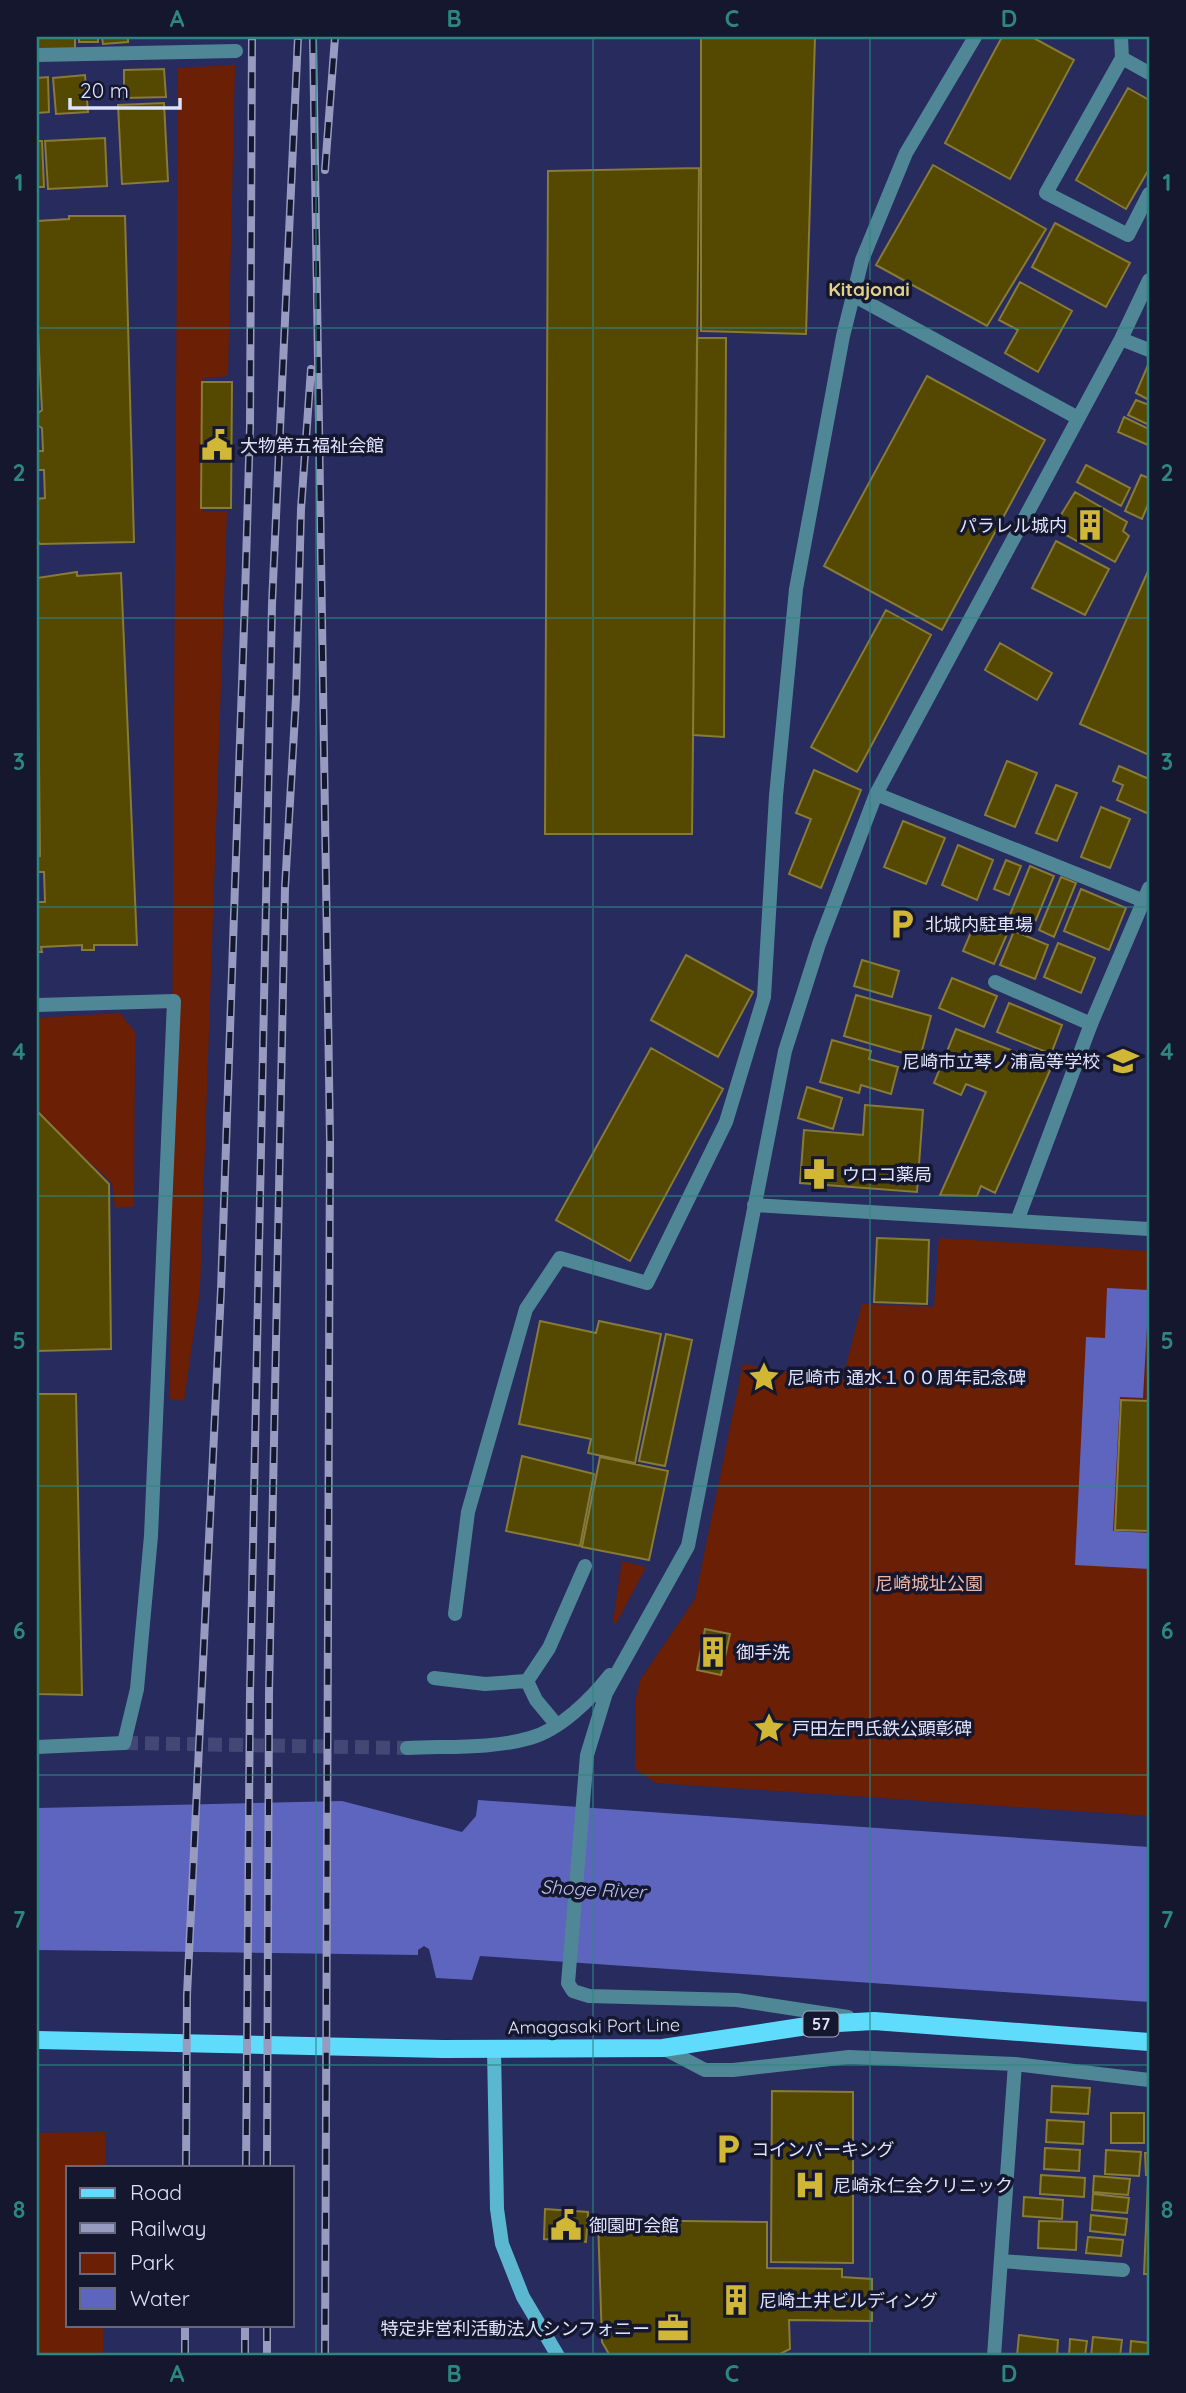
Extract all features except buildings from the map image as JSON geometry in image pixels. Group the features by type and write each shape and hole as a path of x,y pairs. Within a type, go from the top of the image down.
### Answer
{"main road":[{"name":"Amagasaki Port Line","path":"37,2040 494,2049 663,2048 820,2024 874,2021 1149,2042"}],"street":[{"path":"454,1614 468,1512 526,1309 560,1258 647,1283 730,1110 764,997 776,796 796,589 853,295 862,260 906,153 975,37"},
{"path":"1121,37 1122,58 1046,194 1128,235 1149,194"},
{"path":"37,55 236,51"},
{"path":"1122,58 1149,73"},
{"path":"874,2021 737,2000 579,1994 569,1986 587,1755 606,1693 637,1642 688,1546 786,1051 819,944 876,794 1121,339 1149,279"},
{"path":"853,295 1078,418"},
{"path":"1121,339 1149,350"},
{"path":"876,794 1147,894 1091,1024 1017,1221"},
{"path":"995,982 1091,1024"},
{"path":"37,1005 174,1001 151,1536 137,1689 124,1743 37,1747"},
{"path":"754,1205 1149,1229"},
{"path":"527,1682 549,1648 585,1566"},
{"path":"407,1748 481,1745 532,1738 556,1724 607,1679 637,1642"},
{"path":"434,1678 485,1684 527,1682"},
{"path":"527,1682 536,1700 556,1724"},
{"path":"663,2048 705,2070 733,2070 849,2057 1015,2064 1149,2080"},
{"path":"494,2049 497,2210 502,2244 523,2297 558,2356"},
{"path":"994,2356 1015,2064"},
{"path":"1001,2261 1123,2270"}],"green space":[{"path":"235,65 228,376 203,378 203,512 227,512 200,1290 184,1401 170,1399 178,68"},
{"path":"120,1013 135,1032 134,1207 115,1208 112,1183 37,1113 37,1018"},
{"name":"尼崎城址公園","path":"939,1238 1149,1251 1149,1816 656,1783 635,1769 636,1699 640,1680 695,1599 743,1364 842,1381 862,1304 934,1307"},
{"path":"622,1561 646,1567 616,1624 613,1623"},
{"path":"105,2132 105,2166 66,2166 66,2326 103,2326 103,2356 37,2356 37,2133"}],"water":[{"path":"1107,1288 1149,1290 1143,1398 1120,1397 1113,1531 1149,1533 1149,1569 1075,1565 1086,1337 1105,1338"},
{"name":"Shoge River","path":"478,1800 1149,1847 1149,2002 480,1956 472,1980 436,1978 429,1949 424,1946 418,1950 418,1955 37,1950 37,1808 342,1801 462,1832 476,1816"}],"tunnel":[{"path":"124,1743 407,1748"}],"railway":[{"path":"186,2166 187,1995 221,1290 245,597 250,426 252,37"},
{"path":"246,2166 250,1693 272,604 298,37"},
{"path":"313,37 330,1140 325,2356"},
{"path":"325,170 335,37"},
{"path":"267,2166 269,1693 285,888 296,698 301,509 311,369"},
{"path":"185,2326 185,2356"},
{"path":"245,2326 245,2356"},
{"path":"267,2326 267,2356"}],"place":[{"name":"大物第五福祉会館","path":"217,445"},
{"name":"パラレル城内","path":"1090,525"},
{"name":"北城内駐車場","path":"902,924"},
{"name":"尼崎市立琴ノ浦高等学校","path":"1123,1061"},
{"name":"ウロコ薬局","path":"819,1174"},
{"name":"尼崎市 通水１００周年記念碑","path":"764,1377"},
{"name":"御手洗","path":"713,1652"},
{"name":"戸田左門氏鉄公顕彰碑","path":"769,1728"},
{"name":"コインパーキング","path":"728,2149"},
{"name":"尼崎永仁会クリニック","path":"810,2185"},
{"name":"御園町会館","path":"566,2225"},
{"name":"尼崎土井ビルディング","path":"736,2300"},
{"name":"特定非営利活動法人シンフォニー","path":"673,2328"}],"district":[{"name":"Kitajonai","path":"869,289"}]}
